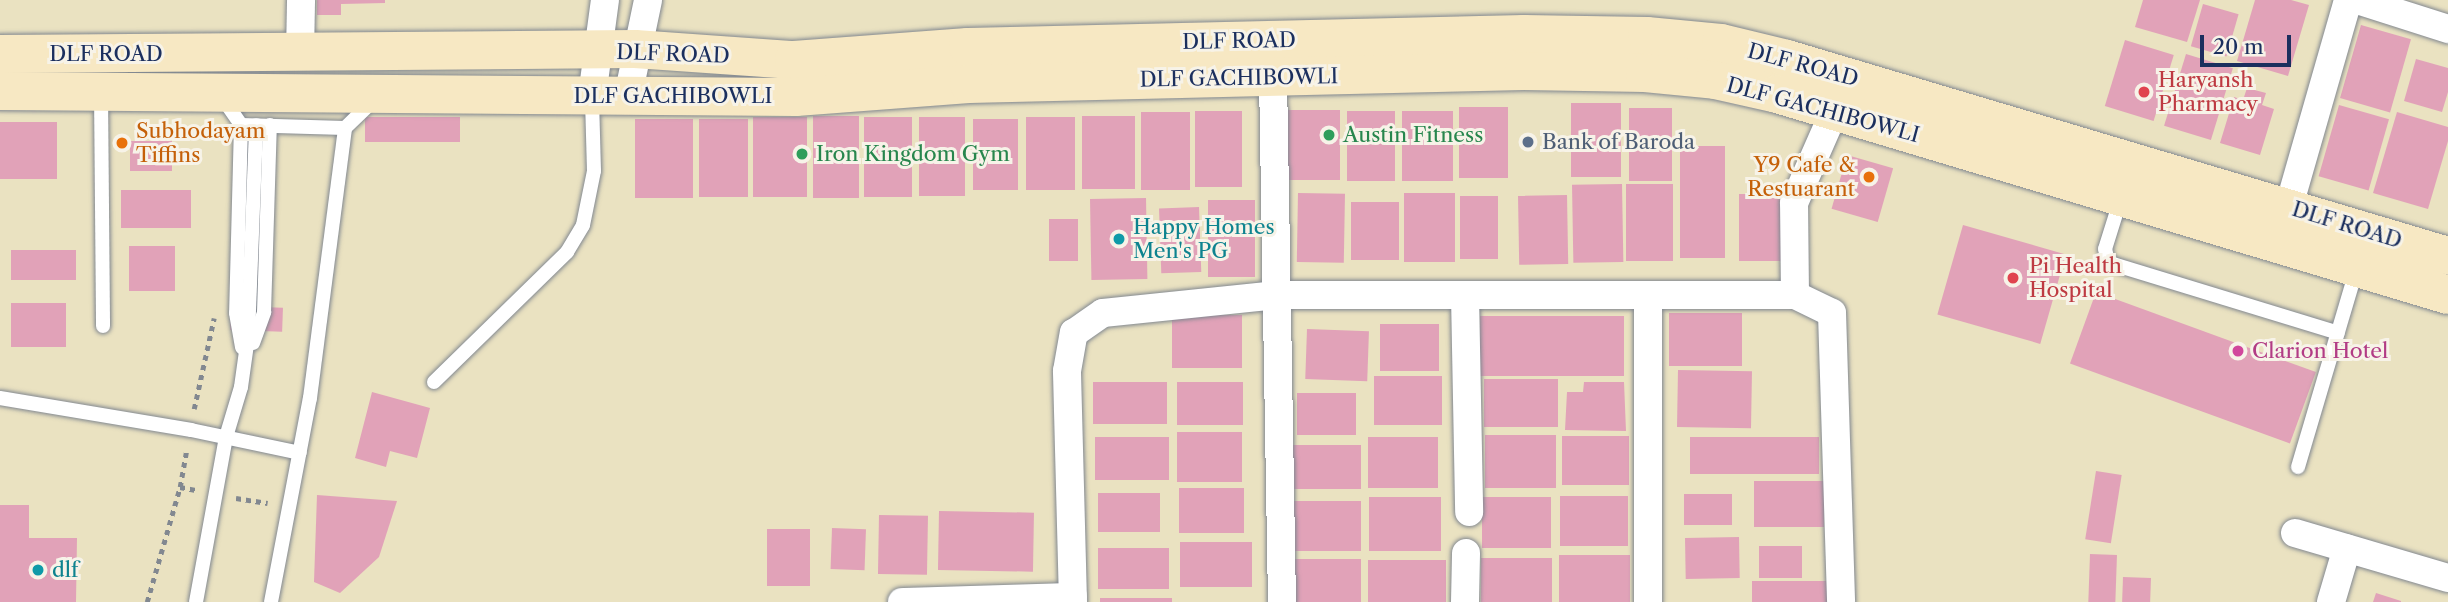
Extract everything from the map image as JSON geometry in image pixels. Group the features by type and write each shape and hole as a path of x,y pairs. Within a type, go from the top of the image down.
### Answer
{"main road":[{"name":"DLF ROAD","path":"0,54 635,50 794,60 968,47 1524,34 1647,36 1721,44 1787,59 2289,206 2448,256"},
{"name":"DLF GACHIBOWLI","path":"0,91 796,97 969,85 1524,71 1645,73 1715,80 1834,112 2448,295"}],"street":[{"path":"300,54 301,0"},
{"path":"605,0 598,51 610,96"},
{"path":"610,96 635,50 648,0"},
{"path":"2289,206 2348,0"},
{"path":"2357,0 2448,29"},
{"path":"1273,77 1282,602"},
{"path":"1795,295 1794,203 1834,112"},
{"path":"902,602 1073,599 1067,371 1074,333 1103,313 1277,295 1795,295 1832,313 1841,602"},
{"path":"1465,295 1469,512"},
{"path":"1648,295 1648,602"},
{"path":"2295,533 2448,578"},
{"path":"2331,602 2347,548"},
{"path":"1465,602 1466,553"}],"lane":[{"path":"101,90 103,326"},
{"path":"217,91 241,125 236,313 245,364"},
{"path":"271,602 310,398 345,128 382,92"},
{"path":"434,382 567,252 583,225 610,96"},
{"path":"241,125 345,128"},
{"path":"196,602 226,437 245,364 251,313 263,125"},
{"path":"2121,196 2105,249 2108,261 2338,333"},
{"path":"2298,467 2358,267"},
{"path":"0,398 191,430 300,453"}],"path":[{"path":"147,602 180,487 217,306"},
{"path":"180,487 289,507"}],"building":[{"path":"317,0 385,0 385,3 341,4 341,15 317,15"},
{"path":"2143,0 2200,0 2187,42 2135,27"},
{"path":"2255,0 2291,0 2309,5 2288,76 2237,61"},
{"path":"2203,4 2239,14 2226,56 2191,46"},
{"path":"2361,25 2411,39 2390,112 2340,98"},
{"path":"2125,40 2174,55 2154,121 2105,106"},
{"path":"2186,54 2233,68 2211,140 2164,126"},
{"path":"2416,59 2448,68 2448,92 2442,112 2404,101"},
{"path":"2247,88 2266,93 2262,105 2274,109 2260,155 2220,143 2234,97 2243,100"},
{"path":"1571,103 1621,103 1621,177 1571,177"},
{"path":"2339,105 2389,119 2369,190 2319,176"},
{"path":"1459,107 1508,107 1508,178 1459,178"},
{"path":"1629,108 1672,108 1672,181 1629,181"},
{"path":"1288,110 1340,110 1340,180 1288,180"},
{"path":"1195,111 1242,111 1242,187 1195,187"},
{"path":"1347,111 1395,111 1395,181 1347,181"},
{"path":"1402,111 1453,111 1453,181 1402,181"},
{"path":"1141,112 1190,112 1190,190 1141,190"},
{"path":"2397,112 2448,127 2448,141 2428,209 2373,193"},
{"path":"813,116 859,116 859,198 813,198"},
{"path":"1082,116 1135,116 1135,189 1082,189"},
{"path":"365,117 460,117 460,142 365,142"},
{"path":"753,117 807,117 807,197 753,197"},
{"path":"864,117 912,117 912,197 864,197"},
{"path":"919,117 965,117 965,196 919,196"},
{"path":"1026,117 1075,117 1075,190 1026,190"},
{"path":"635,119 693,119 693,198 635,198"},
{"path":"699,119 748,119 748,197 699,197"},
{"path":"973,119 1018,119 1018,190 973,190"},
{"path":"0,122 57,122 57,179 0,179"},
{"path":"130,141 172,141 172,171 130,171"},
{"path":"1680,146 1725,146 1725,258 1680,258"},
{"path":"1847,155 1893,168 1878,222 1832,209"},
{"path":"1622,184 1623,262 1573,263 1572,185"},
{"path":"1626,184 1673,184 1673,261 1626,261"},
{"path":"121,190 191,190 191,228 121,228"},
{"path":"1298,193 1345,194 1344,263 1297,262"},
{"path":"1404,193 1455,193 1455,262 1404,262"},
{"path":"1739,194 1781,194 1781,261 1739,261"},
{"path":"1567,195 1568,264 1519,265 1518,196"},
{"path":"1460,196 1498,196 1498,259 1460,259"},
{"name":"Happy Homes Men's PG","path":"1146,198 1147,279 1091,280 1090,199"},
{"path":"1208,200 1255,200 1255,277 1208,277"},
{"path":"1351,202 1399,202 1399,260 1351,260"},
{"path":"1199,207 1201,272 1161,273 1159,208"},
{"path":"1049,219 1078,219 1078,261 1049,261"},
{"path":"1963,225 2066,254 2040,344 1937,314"},
{"path":"129,246 175,246 175,291 129,291"},
{"path":"11,250 76,250 76,280 11,280"},
{"path":"2096,292 2316,372 2290,443 2070,363"},
{"path":"11,303 66,303 66,347 11,347"},
{"path":"231,306 283,308 282,332 230,330"},
{"path":"1669,313 1742,313 1742,366 1669,366"},
{"path":"1172,315 1242,315 1242,368 1172,368"},
{"path":"1480,316 1624,316 1624,376 1480,376"},
{"path":"1380,324 1439,324 1439,371 1380,371"},
{"path":"1307,329 1369,331 1367,381 1305,379"},
{"path":"1678,370 1752,371 1751,428 1677,427"},
{"path":"1374,376 1442,376 1442,425 1374,425"},
{"path":"1484,379 1558,379 1558,427 1484,427"},
{"path":"1093,382 1167,382 1167,424 1093,424"},
{"path":"1177,382 1243,382 1243,425 1177,425"},
{"path":"1584,382 1624,382 1626,431 1565,430 1567,392 1583,392"},
{"path":"372,392 430,408 417,458 390,451 386,467 355,458"},
{"path":"1297,393 1356,393 1356,435 1297,435"},
{"path":"1177,432 1242,432 1242,482 1177,482"},
{"path":"1485,435 1556,435 1556,488 1485,488"},
{"path":"1562,436 1629,436 1629,485 1562,485"},
{"path":"1095,437 1169,437 1169,480 1095,480"},
{"path":"1368,437 1438,437 1438,488 1368,488"},
{"path":"1690,437 1819,437 1819,474 1690,474"},
{"path":"1293,445 1361,445 1361,489 1293,489"},
{"path":"2096,471 2122,475 2111,543 2085,539"},
{"path":"1754,481 1824,481 1824,527 1754,527"},
{"path":"1179,488 1244,488 1244,533 1179,533"},
{"path":"1098,493 1160,493 1160,532 1098,532"},
{"path":"1684,494 1732,494 1732,525 1684,525"},
{"path":"317,495 397,501 379,557 340,593 314,582"},
{"path":"1560,496 1628,496 1628,546 1560,546"},
{"path":"1369,497 1441,497 1441,551 1369,551"},
{"path":"1482,497 1551,497 1551,548 1482,548"},
{"path":"1293,501 1361,501 1361,551 1293,551"},
{"name":"dlf","path":"0,505 29,505 29,538 77,538 76,602 0,602"},
{"path":"939,511 1034,513 1033,572 938,570"},
{"path":"879,515 928,516 927,575 878,574"},
{"path":"832,528 866,529 865,570 831,569"},
{"path":"767,529 810,529 810,586 767,586"},
{"path":"1739,537 1740,578 1686,579 1685,538"},
{"path":"1180,542 1252,542 1252,587 1180,587"},
{"path":"1759,546 1802,546 1802,578 1759,578"},
{"path":"1098,548 1169,548 1169,589 1098,589"},
{"path":"2090,554 2117,555 2115,602 2088,602"},
{"path":"1559,555 1630,555 1630,602 1559,602"},
{"path":"1481,558 1552,558 1552,602 1481,602"},
{"path":"1295,559 1361,559 1361,602 1295,602"},
{"path":"1368,560 1446,560 1446,602 1368,602"},
{"path":"2123,577 2151,578 2150,602 2122,602"},
{"path":"1752,581 1828,581 1828,602 1752,602"},
{"path":"2376,593 2401,601 2401,602 2373,602"},
{"path":"1100,598 1172,598 1172,602 1100,602"}],"place":[{"name":"Haryansh Pharmacy","path":"2144,92"},
{"name":"Austin Fitness","path":"1329,135"},
{"name":"Bank of Baroda","path":"1528,142"},
{"name":"Subhodayam Tiffins","path":"122,143"},
{"name":"Iron Kingdom Gym","path":"802,154"},
{"name":"Y9 Cafe & Restuarant","path":"1869,177"},
{"name":"Happy Homes Men's PG","path":"1119,239"},
{"name":"Pi Health Hospital","path":"2013,278"},
{"name":"Clarion Hotel","path":"2238,351"},
{"name":"dlf","path":"38,570"}]}
